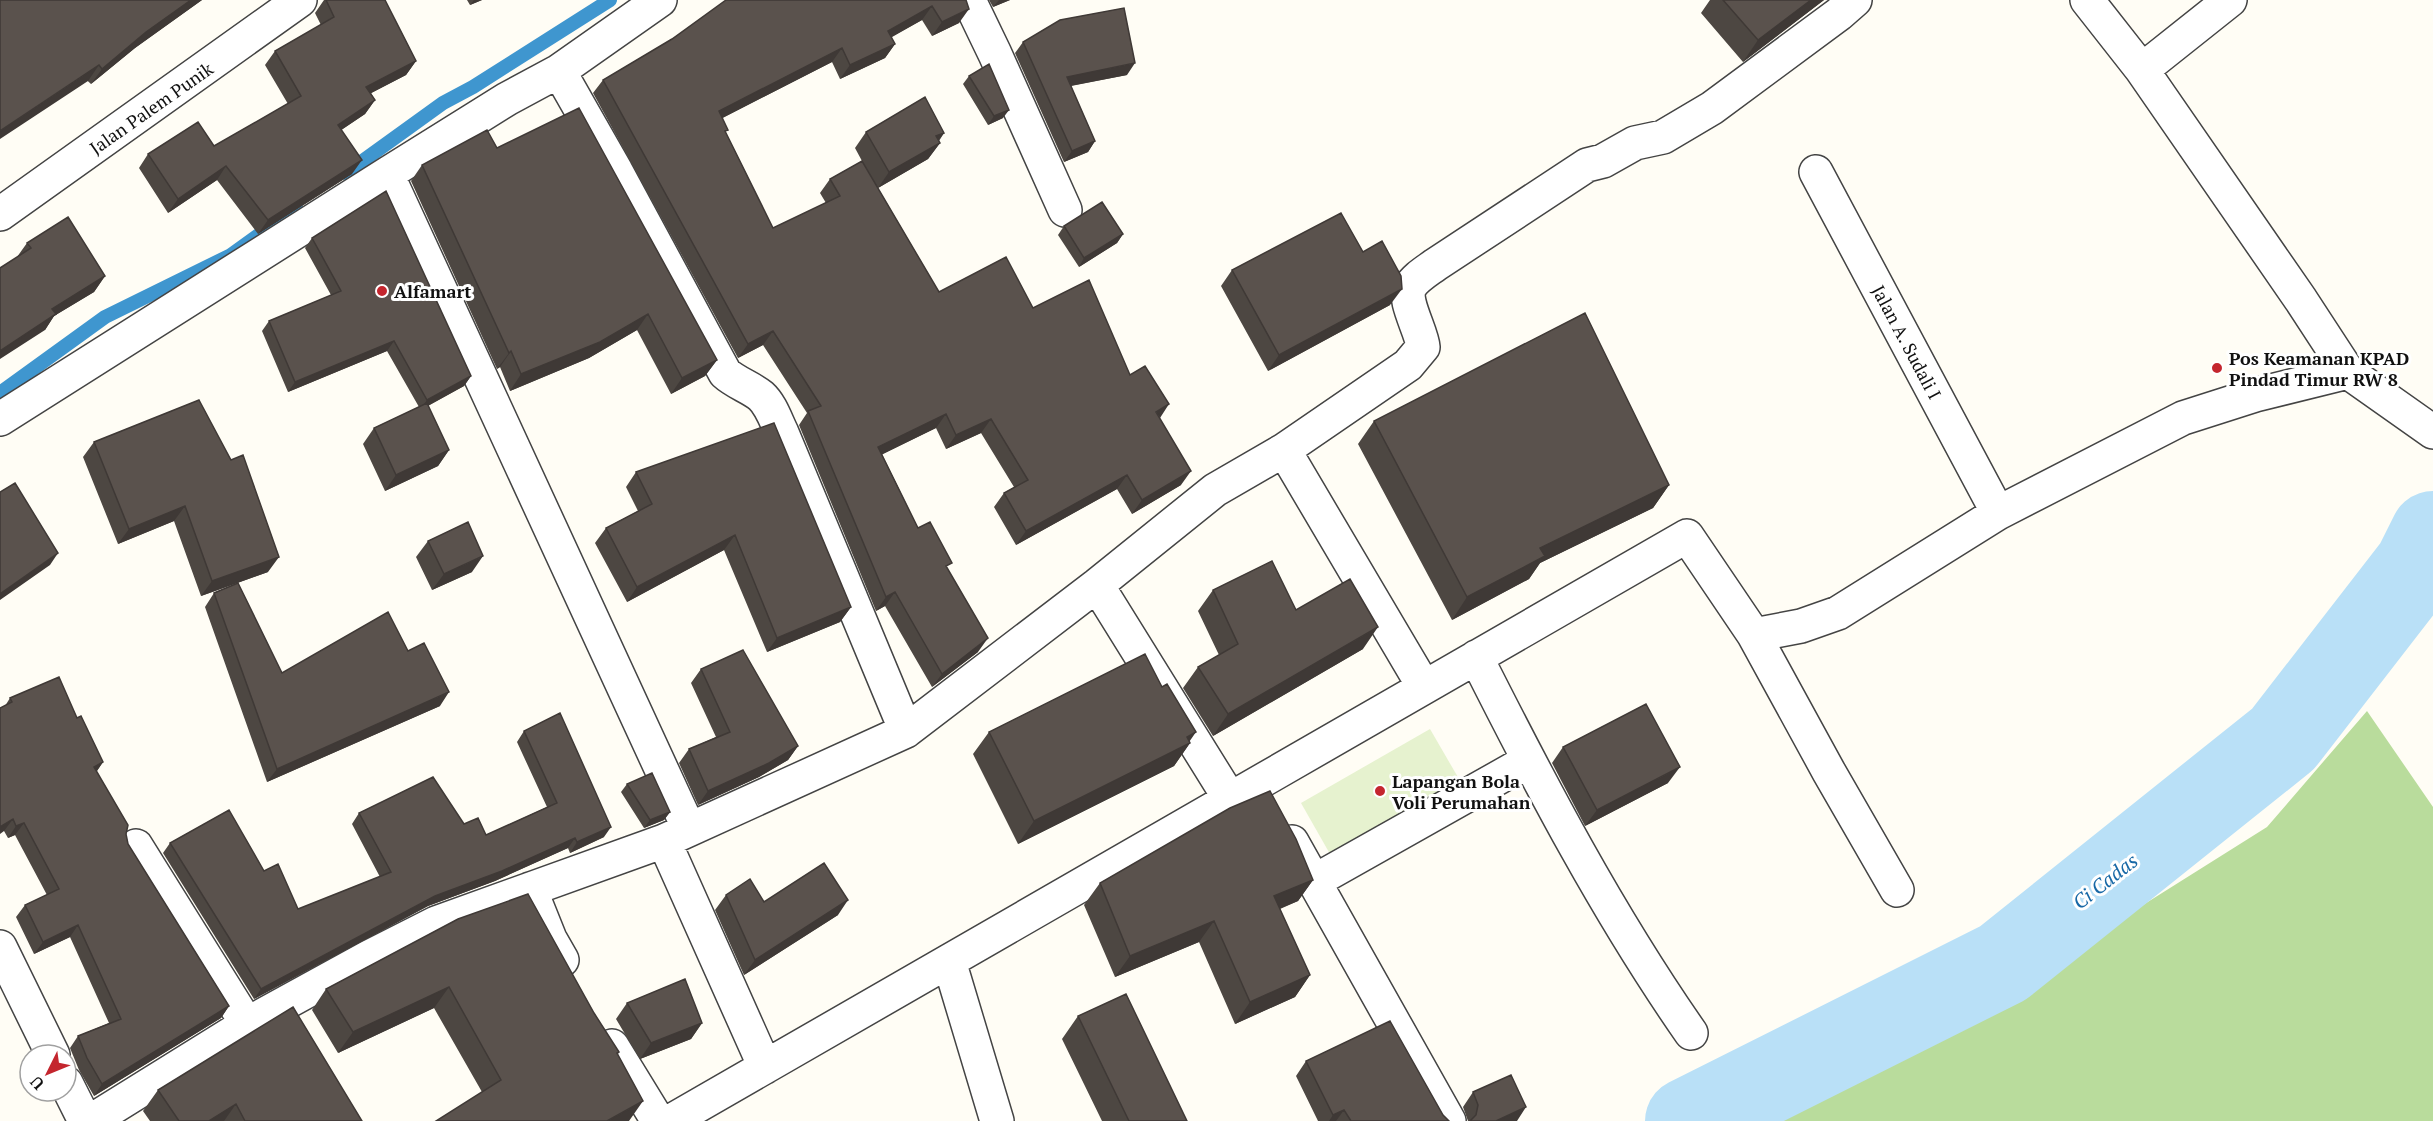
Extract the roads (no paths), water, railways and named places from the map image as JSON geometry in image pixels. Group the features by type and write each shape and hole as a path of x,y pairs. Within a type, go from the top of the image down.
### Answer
{"street":[{"name":"Jalan Palem Punik","path":"0,214 300,0"},
{"path":"0,419 507,99 559,71 660,0"},
{"path":"969,0 1065,210"},
{"path":"91,1121 247,1024 293,1016 369,957 436,923 677,835 906,732 1097,585 1215,490 1284,450 1408,364 1424,347 1407,298 1408,289 1415,280 1466,243 1587,165 1603,161 1635,143 1663,137 1712,108 1855,0"},
{"path":"2087,0 2142,70 2348,372 2428,429"},
{"path":"2142,70 2230,0"},
{"path":"559,71 725,373 737,383 760,395 767,403 782,433 906,732"},
{"name":"Jalan A. Sudali I","path":"1816,172 1998,513"},
{"path":"387,174 677,835 765,1067"},
{"path":"1754,634 1801,626 1838,612 1998,513 2183,418 2255,396 2348,372"},
{"path":"1284,450 1424,687"},
{"path":"671,1121 1687,536 1754,634 1829,772 1897,890"},
{"path":"1097,585 1230,799"},
{"path":"1476,657 1528,761 1647,971 1690,1033"},
{"path":"1313,882 1528,761"},
{"path":"1260,782 1313,882 1449,1121"},
{"path":"136,846 247,1024"},
{"path":"530,889 550,939 579,990"},
{"path":"0,947 46,1043"},
{"path":"949,961 997,1121"},
{"path":"597,1020 658,1121"},
{"path":"76,1103 85,1121"}],"waterway":[{"path":"346,173 443,103 473,87 610,0"},
{"path":"0,393 105,317 231,255 296,208"},
{"name":"Ci Cadas","path":"1688,1121 2003,963 2283,739 2417,566 2433,534"}],"place":[{"name":"Alfamart","path":"382,291"},
{"name":"Pos Keamanan KPAD Pindad Timur RW 8","path":"2217,368"},
{"name":"Lapangan Bola Voli Perumahan","path":"1380,791"}]}
